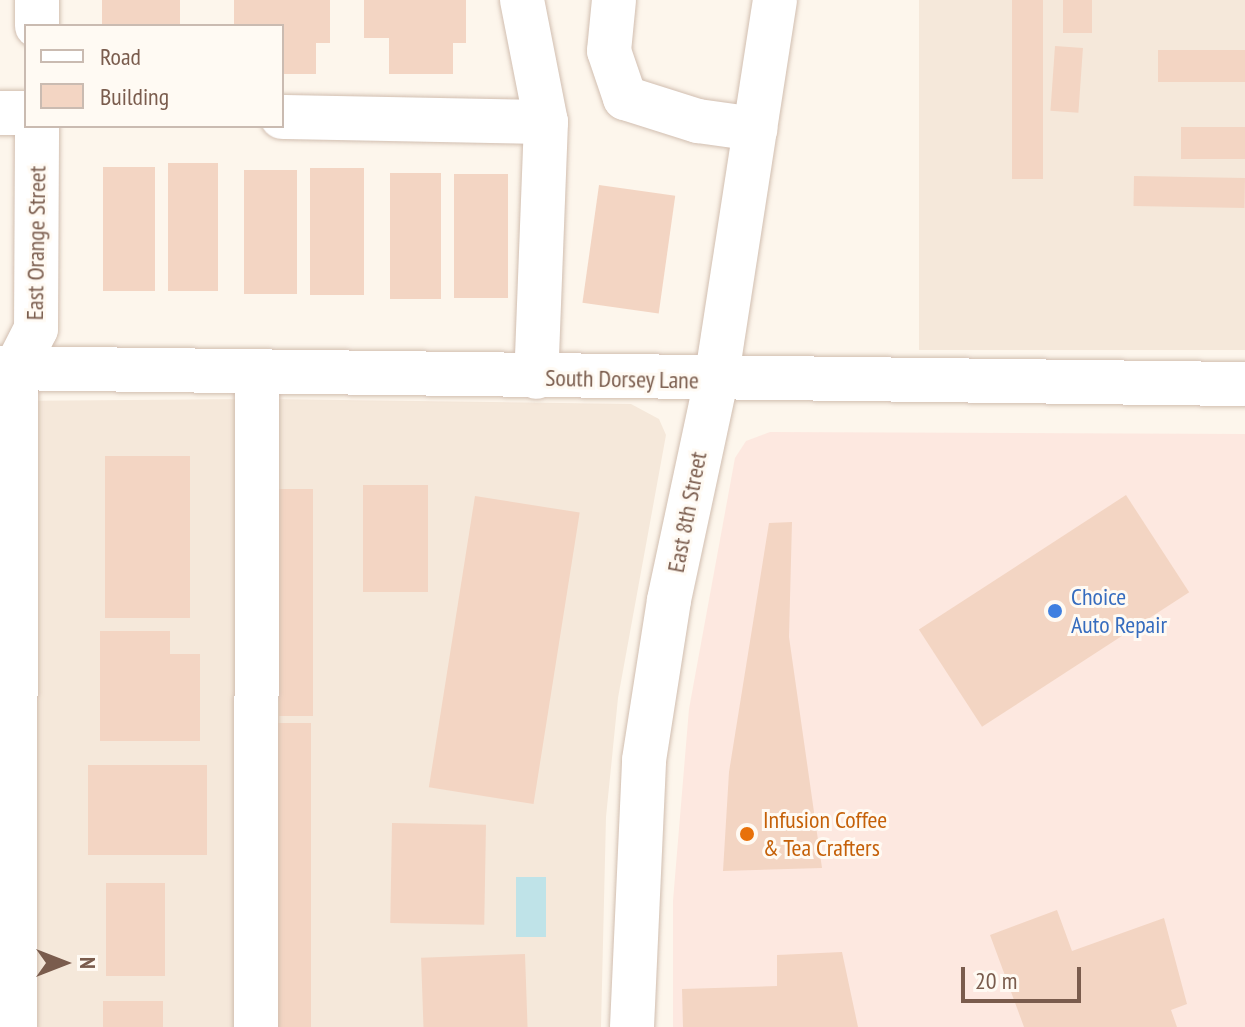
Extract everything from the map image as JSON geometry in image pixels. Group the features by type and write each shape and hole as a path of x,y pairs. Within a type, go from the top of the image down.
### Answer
{"street":[{"path":"37,0 37,24"},
{"path":"522,0 546,122 536,377"},
{"path":"614,0 609,51 625,98 698,121 755,129"},
{"name":"East 8th Street","path":"632,1027 644,760 669,600 716,381 775,0"},
{"path":"0,113 24,113"},
{"path":"284,117 546,122"},
{"name":"East Orange Street","path":"15,1027 8,368 36,329 37,128"},
{"name":"South Dorsey Lane","path":"8,368 716,381 1245,384"},
{"path":"256,1027 257,373"}],"shaded area":[{"path":"919,0 1245,0 1245,350 919,350"},
{"path":"267,399 631,404 659,419 666,435 618,698 606,817 601,1027 0,1027 0,401"},
{"path":"770,432 1245,434 1245,1027 673,1027 673,901 689,709 735,458 746,441"}],"water":[{"path":"516,877 546,877 546,937 516,937"}],"building":[{"path":"102,0 180,0 180,24 102,24"},
{"path":"234,0 330,0 330,43 316,43 316,74 284,74 284,24 234,24"},
{"path":"364,0 466,0 466,43 453,43 453,74 389,74 389,38 364,38"},
{"path":"1012,0 1043,0 1043,179 1012,179"},
{"path":"1063,0 1092,0 1092,33 1063,33"},
{"path":"1055,46 1083,48 1078,113 1050,111"},
{"path":"1158,50 1245,50 1245,82 1158,82"},
{"path":"1181,127 1245,127 1245,159 1181,159"},
{"path":"168,163 218,163 218,291 168,291"},
{"path":"103,167 155,167 155,291 103,291"},
{"path":"310,168 364,168 364,295 310,295"},
{"path":"244,170 297,170 297,294 244,294"},
{"path":"390,173 441,173 441,299 390,299"},
{"path":"454,174 508,174 508,298 454,298"},
{"path":"1134,176 1245,178 1244,208 1133,206"},
{"path":"599,185 675,196 659,314 582,303"},
{"path":"105,456 190,456 190,618 105,618"},
{"path":"363,485 428,485 428,592 363,592"},
{"path":"279,489 313,489 313,716 279,716"},
{"name":"Choice Auto Repair","path":"1126,495 1189,592 982,727 919,630"},
{"path":"475,496 580,513 534,804 429,787"},
{"path":"792,522 789,637 822,868 723,871 729,772 769,523"},
{"path":"100,631 170,631 170,654 200,654 200,741 100,741"},
{"path":"277,723 311,723 311,1027 277,1027"},
{"path":"88,765 207,765 207,855 88,855"},
{"path":"392,823 486,825 484,925 390,923"},
{"path":"106,883 165,883 165,976 106,976"},
{"path":"1057,910 1072,951 1164,918 1187,1004 1171,1010 1177,1027 1024,1027 990,935"},
{"path":"842,952 858,1027 683,1027 682,989 777,986 777,955"},
{"path":"525,954 528,1027 423,1027 421,958"},
{"path":"103,1001 163,1001 163,1027 103,1027"}],"place":[{"name":"Choice Auto Repair","path":"1055,611"},
{"name":"Infusion Coffee & Tea Crafters","path":"747,834"}]}
